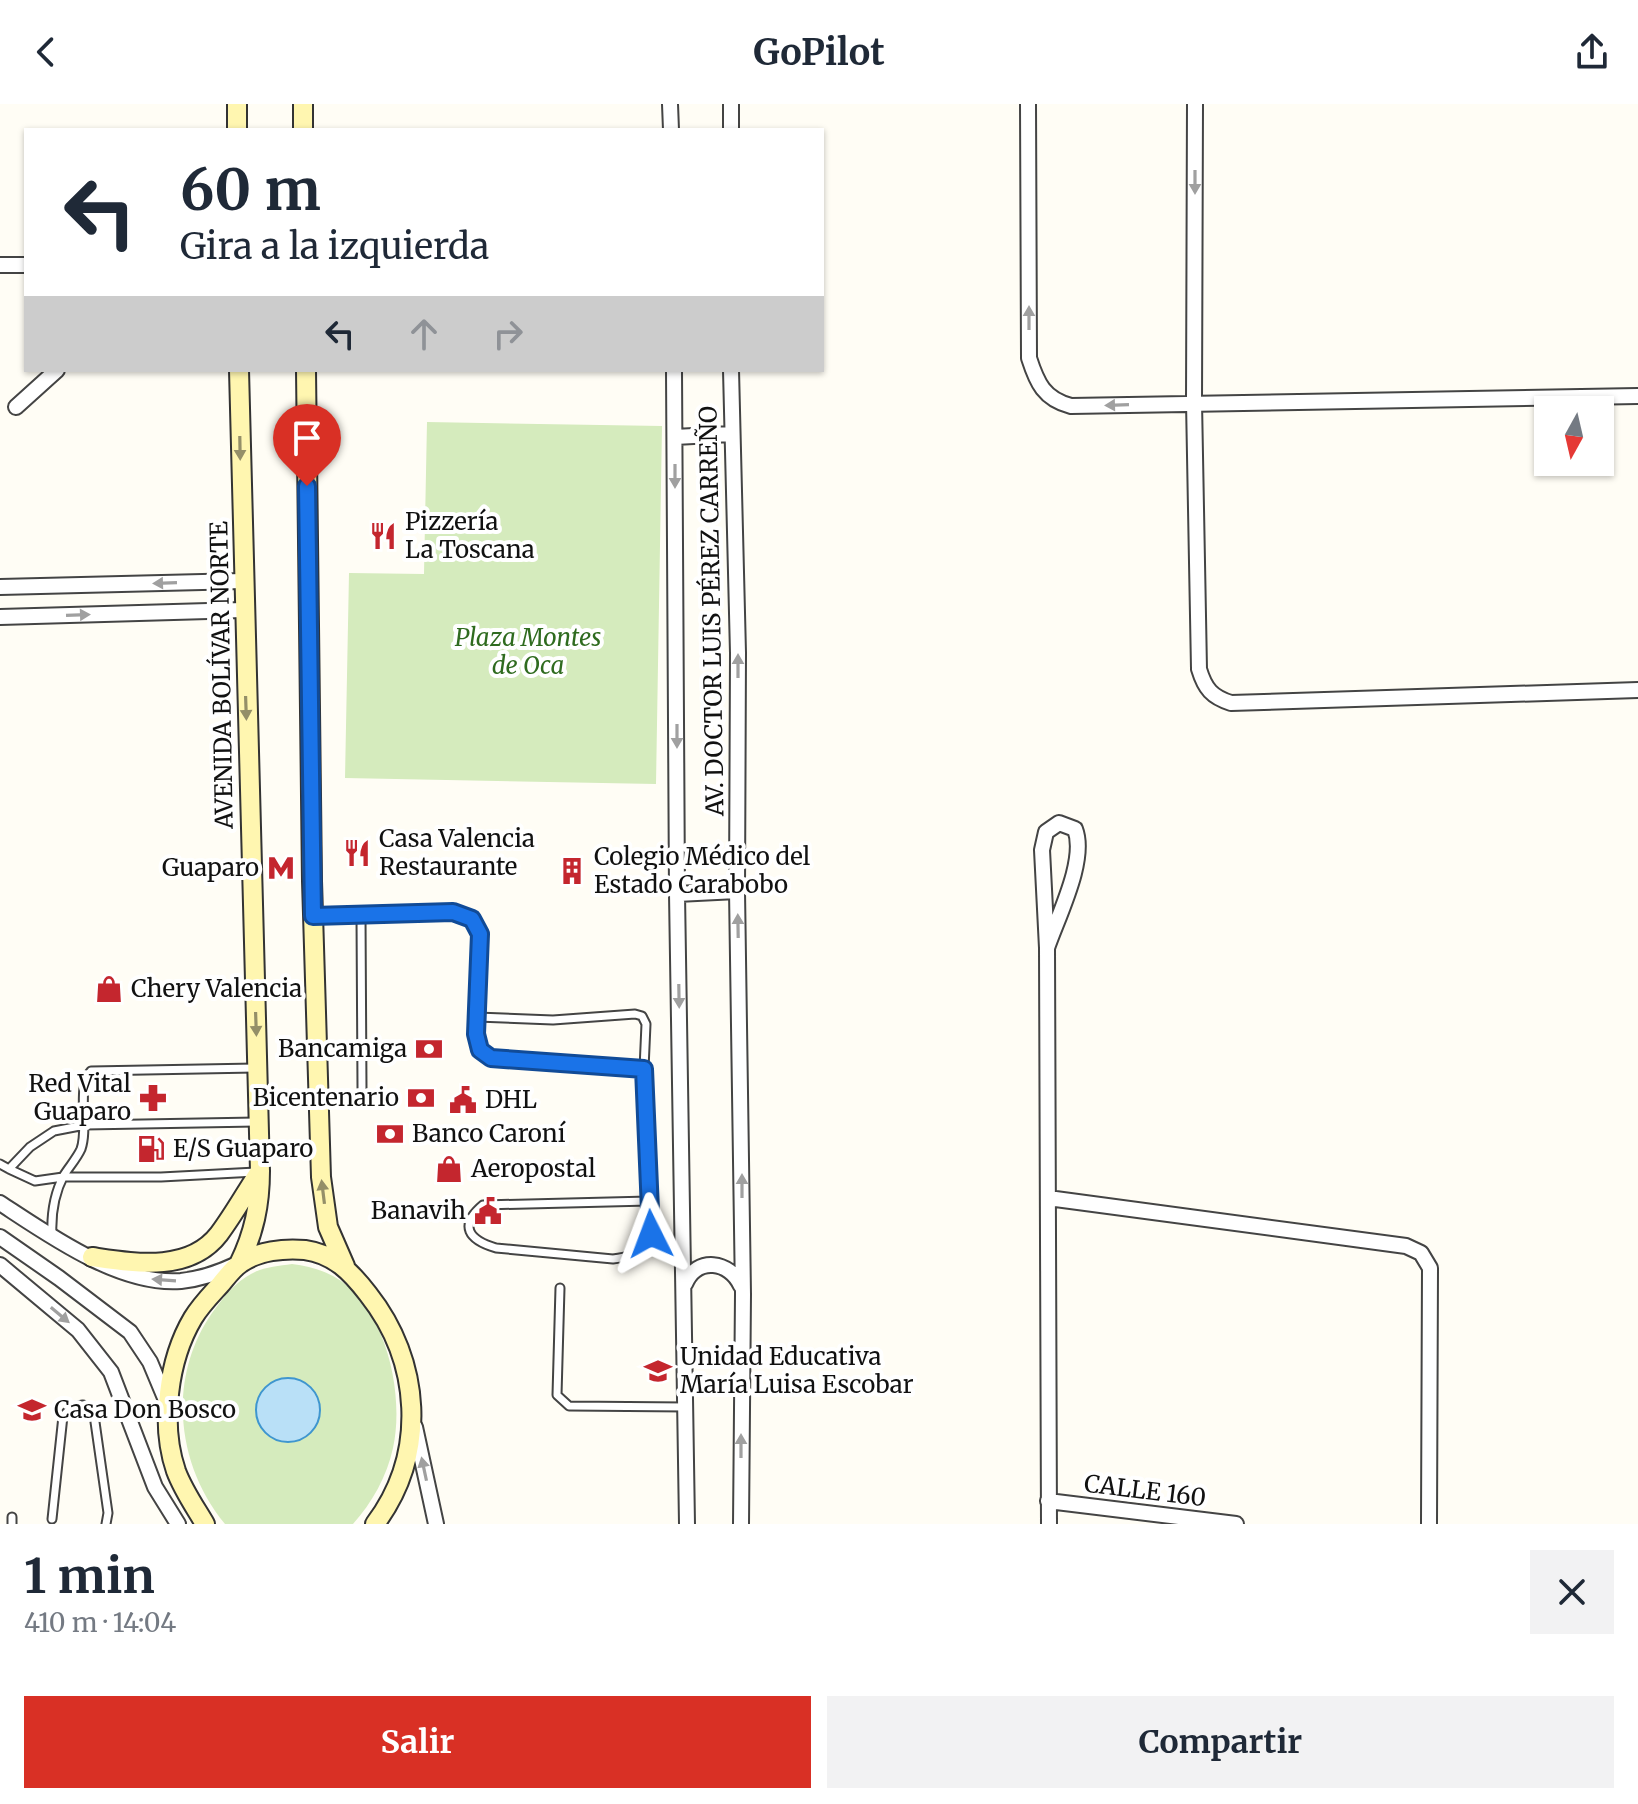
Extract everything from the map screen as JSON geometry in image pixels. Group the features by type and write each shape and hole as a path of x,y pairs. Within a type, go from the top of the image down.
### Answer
{"main road":[{"path":"237,104 237,128"},
{"path":"303,104 303,128"},
{"name":"AVENIDA BOLÍVAR NORTE","path":"239,372 260,1171 257,1217 239,1264"},
{"path":"306,372 313,916 321,1177 328,1227 345,1266 382,1312 400,1348 407,1369 412,1414 410,1444 402,1474 394,1495 375,1524"},
{"path":"92,1257 164,1263 203,1250 218,1236 260,1171"},
{"path":"205,1524 175,1469 168,1427 168,1405 177,1357 192,1319 239,1264 267,1253 288,1249 308,1251 345,1266"}],"street":[{"path":"670,104 671,128"},
{"path":"731,104 731,128"},
{"path":"1028,104 1029,358 1035,379 1055,402 1071,406 1638,396"},
{"path":"1195,104 1194,402 1199,669 1203,685 1214,697 1231,703 1638,690"},
{"path":"0,265 24,265"},
{"path":"16,407 55,372"},
{"name":"AV. DOCTOR LUIS PÉREZ CARREÑO","path":"674,372 677,894 687,1524"},
{"name":"AV. DOCTOR LUIS PÉREZ CARREÑO","path":"731,372 738,653 737,891 743,1294 741,1524"},
{"path":"675,437 731,434"},
{"path":"0,587 243,581"},
{"path":"0,617 243,610"},
{"path":"1047,948 1077,861 1080,841 1075,829 1059,823 1046,832 1042,850 1047,948 1049,1524"},
{"path":"677,894 737,891"},
{"path":"1048,1198 1406,1246 1421,1253 1430,1268 1429,1524"},
{"path":"0,1203 92,1257 130,1274 154,1280 180,1281 213,1275 239,1264"},
{"path":"0,1237 130,1332 150,1362 168,1405"},
{"path":"0,1265 78,1330 111,1372 155,1487 178,1524"},
{"path":"684,1287 694,1271 702,1266 721,1265 737,1276 743,1294"},
{"path":"412,1414 436,1524"},
{"name":"CALLE 160","path":"1048,1501 1236,1524"}],"lane":[{"path":"313,916 453,912 472,919 480,934 476,1034 480,1050 491,1058 644,1069"},
{"path":"361,916 362,1088"},
{"path":"477,1017 553,1020 642,1016 646,1024 644,1069 651,1234 643,1251 632,1257 613,1259 496,1248 478,1243 470,1234 469,1223 473,1213 483,1205 649,1201"},
{"path":"52,1235 54,1202 63,1177 81,1150 85,1125 84,1084 85,1077 91,1071 257,1068"},
{"path":"9,1169 30,1147 54,1131 85,1125 259,1122"},
{"path":"0,1164 35,1181 63,1177 161,1177 260,1171"},
{"path":"560,1288 557,1395 561,1400 569,1406 686,1407"},
{"path":"52,1519 63,1416 72,1407 83,1405 94,1415 108,1513 106,1524"}],"green space":[{"name":"Plaza Montes de Oca","path":"427,422 662,426 656,784 345,778 349,573 424,574"},
{"path":"292,1264 333,1276 351,1290 378,1329 393,1377 396,1426 393,1448 378,1489 353,1524 225,1524 196,1475 187,1448 183,1393 188,1365 212,1313 234,1286 260,1270"}],"water":[{"path":"282,1378 294,1378 311,1387 318,1398 318,1422 311,1433 294,1442 282,1442 270,1437 261,1428 256,1416 256,1404 261,1392 270,1383"}],"place":[{"name":"Pizzería La Toscana","path":"383,536"},
{"name":"Casa Valencia Restaurante","path":"357,853"},
{"name":"Guaparo","path":"281,868"},
{"name":"Colegio Médico del Estado Carabobo","path":"572,871"},
{"name":"Chery Valencia","path":"109,989"},
{"name":"Bancamiga","path":"429,1049"},
{"name":"Red Vital Guaparo","path":"153,1098"},
{"name":"Bicentenario","path":"421,1098"},
{"name":"DHL","path":"463,1100"},
{"name":"Banco Caroní","path":"390,1134"},
{"name":"E/S Guaparo","path":"151,1149"},
{"name":"Aeropostal","path":"449,1169"},
{"name":"Banavih","path":"488,1211"},
{"name":"Unidad Educativa María Luisa Escobar","path":"658,1371"},
{"name":"Casa Don Bosco","path":"32,1410"}],"route":[{"path":"307,486 313,916 453,912 472,919 480,934 476,1034 480,1050 491,1058 644,1069 651,1234"}]}
